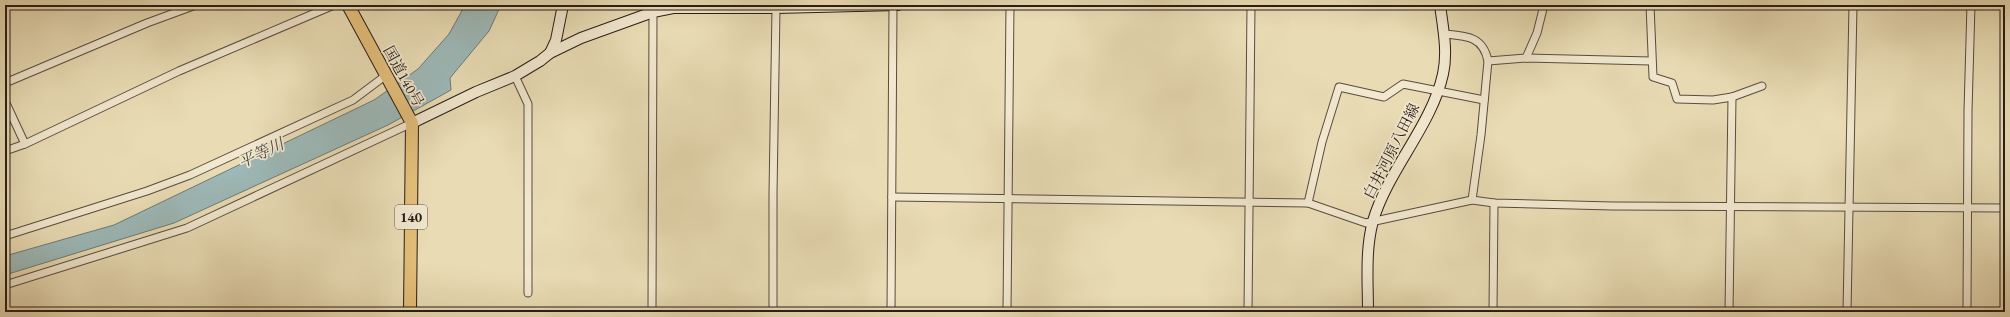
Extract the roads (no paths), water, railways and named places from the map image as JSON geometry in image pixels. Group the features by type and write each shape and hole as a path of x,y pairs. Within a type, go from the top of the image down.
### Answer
{"highway":[{"name":"国道140号","path":"348,5 386,78 411,121 410,312"}],"street":[{"path":"5,83 147,23 196,5"},
{"path":"5,151 25,144 179,71 334,5"},
{"path":"550,53 556,40 563,5"},
{"path":"891,312 893,5"},
{"path":"5,285 187,228 411,121 515,76 550,53 581,38 653,12 673,8 776,8 898,5"},
{"path":"1007,312 1010,5"},
{"path":"1248,312 1251,5"},
{"name":"白井河原八田線","path":"1368,312 1369,244 1373,221 1387,188 1438,91 1444,67 1444,34 1440,5"},
{"path":"1526,58 1537,33 1544,5"},
{"path":"1650,5 1651,61 1653,77 1672,83 1676,99 1713,100 1732,97 1762,86"},
{"path":"1847,312 1853,5"},
{"path":"1967,312 1968,110 1971,5"},
{"path":"773,312 776,8"},
{"path":"652,312 653,12"},
{"path":"1444,34 1461,36 1480,43 1486,50 1488,61 1472,200"},
{"path":"1488,61 1526,58 1651,61"},
{"path":"515,76 528,104 528,293"},
{"path":"5,236 147,191 190,175 353,100 386,78"},
{"path":"1308,203 1322,142 1338,87 1384,97 1403,84 1484,100"},
{"path":"1728,312 1732,97"},
{"path":"5,101 25,144"},
{"path":"892,197 1009,200 1308,203 1366,223 1472,200 1494,203 2005,208"},
{"path":"1492,312 1494,203"}],"water":[{"path":"465,5 501,5 489,31 450,78 451,90 388,125 174,223 5,275 5,256 114,225 374,100 418,69 449,34"}],"water label":[{"name":"平等川","path":"261,153"}]}
